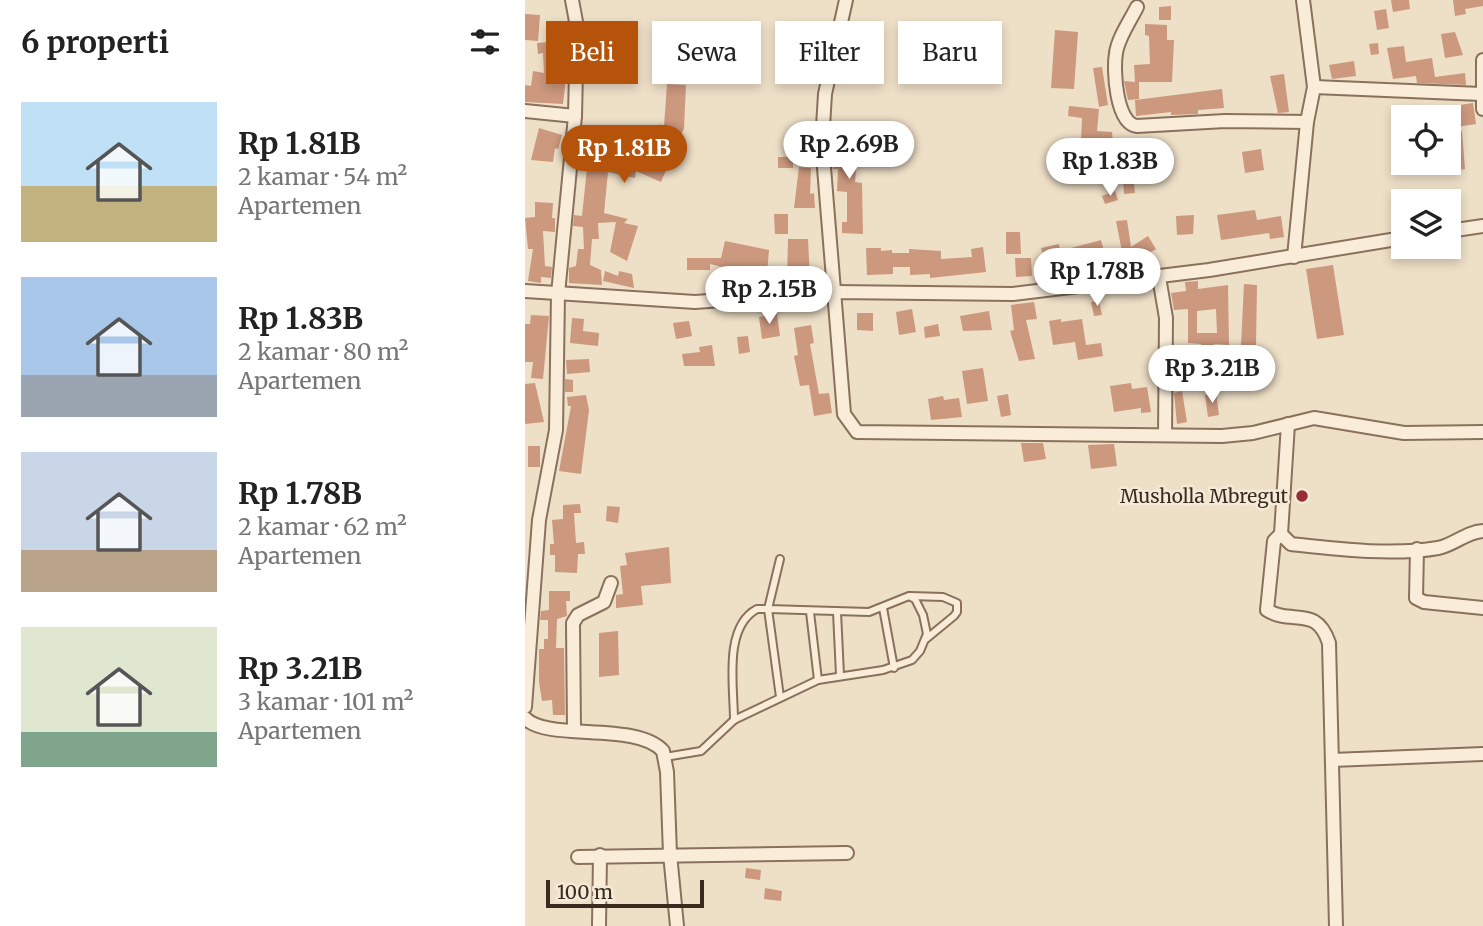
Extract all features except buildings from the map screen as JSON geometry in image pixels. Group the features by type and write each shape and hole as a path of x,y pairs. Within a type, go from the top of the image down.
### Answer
{"street":[{"path":"525,707 528,621 539,520 556,430 558,294 575,116 577,27 572,0"},
{"path":"846,0 822,121 844,414 857,432 1165,435 1253,433 1314,418 1404,433 1483,432"},
{"path":"1294,257 1307,122 1314,87 1303,0"},
{"path":"1137,7 1115,55 1118,97 1122,115 1128,124 1307,122"},
{"path":"1483,60 1483,109"},
{"path":"1314,87 1481,94"},
{"path":"525,111 575,116"},
{"path":"1461,229 1483,226"},
{"path":"525,291 695,302 834,292 1013,295 1159,277 1391,240"},
{"path":"1159,277 1166,318 1165,435"},
{"path":"1288,424 1281,534 1274,541 1267,610 1312,620 1321,625 1329,643 1336,926"},
{"path":"1281,534 1291,544 1417,549 1440,547 1473,531 1483,531"},
{"path":"1417,549 1416,598 1424,602 1483,608"},
{"path":"574,729 573,623 577,615 604,602 611,583"},
{"path":"525,718 538,726 647,741 659,746 665,757 677,926"},
{"path":"1332,760 1483,754"},
{"path":"579,856 846,853"},
{"path":"599,926 600,855"}],"lane":[{"path":"780,559 768,610 780,697"},
{"path":"665,757 693,754 706,748 734,720 818,680 894,668 912,660 926,639 954,616 957,603 943,597 909,596 869,612 752,611 736,639 734,720"},
{"path":"909,596 915,600 922,615 926,639"},
{"path":"883,608 894,668"},
{"path":"810,611 818,680"},
{"path":"837,612 840,675"}],"place":[{"name":"Musholla Mbregut","path":"1302,496"}]}
